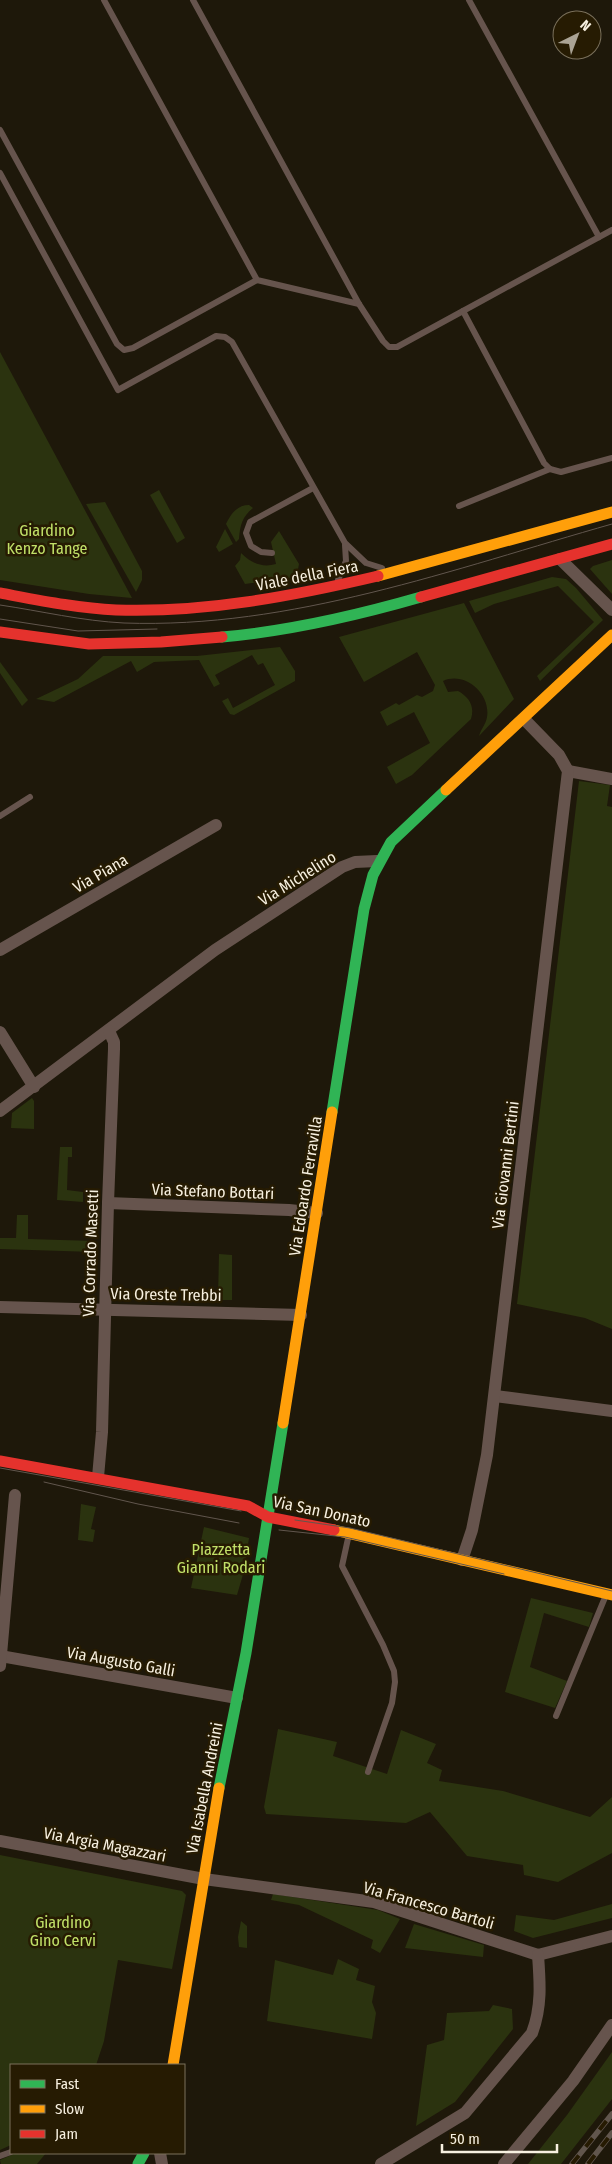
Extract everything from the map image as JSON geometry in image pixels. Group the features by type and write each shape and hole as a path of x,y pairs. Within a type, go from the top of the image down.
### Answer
{"main road":[{"name":"Viale della Fiera","path":"0,593 92,607 130,610 236,604 331,589 401,572 612,512"},
{"path":"0,632 89,644 161,642 264,632 336,620 376,610 612,544"},
{"path":"377,861 391,842 612,635"},
{"name":"Via Edoardo Ferravilla","path":"268,1517 367,894 377,861"},
{"name":"Via San Donato","path":"0,1461 98,1477 248,1506 268,1517 350,1533 609,1594"},
{"name":"Via Isabella Andreini","path":"172,2064 218,1790 237,1698 268,1517"}],"street":[{"path":"560,559 612,610"},
{"path":"524,719 559,756 568,771 612,779"},
{"name":"Via Giovanni Bertini","path":"462,1560 472,1530 481,1491 495,1396 568,771"},
{"name":"Via Piana","path":"0,950 216,825"},
{"name":"Via Michelino","path":"0,1111 215,950 349,864 377,861"},
{"name":"Via Corrado Masetti","path":"98,1477 102,1432 104,1310 114,1049 114,1042 109,1031"},
{"path":"0,1032 34,1087"},
{"name":"Via Stefano Bottari","path":"108,1203 289,1210 317,1213"},
{"name":"Via Oreste Trebbi","path":"0,1307 301,1315"},
{"path":"495,1396 612,1411"},
{"path":"0,1660 15,1495"},
{"name":"Via Augusto Galli","path":"0,1660 237,1698"},
{"name":"Via Argia Magazzari","path":"0,1841 204,1880"},
{"name":"Via Francesco Bartoli","path":"204,1880 374,1902 538,1955"},
{"path":"380,2164 465,2113 532,2033 538,2019 540,1989 538,1955 612,1936"},
{"path":"504,2164 573,2080 612,2025"}],"lane":[{"path":"104,0 257,280"},
{"path":"193,0 359,304 383,342 390,347 397,347 612,230"},
{"path":"469,0 599,237"},
{"path":"0,130 117,344 124,350 133,348 257,280 359,304"},
{"path":"0,173 118,390 216,336 225,337 232,342 345,544 366,563 401,572"},
{"path":"463,311 544,463 550,469 561,472 612,458"},
{"path":"459,506 550,469"},
{"path":"272,553 261,552 251,546 246,533 250,522 313,488"},
{"path":"331,589 339,580 345,567 345,544"},
{"path":"0,816 30,797"},
{"path":"350,1533 342,1566 383,1645 394,1671 395,1682 392,1703 368,1772"},
{"name":"Via San Donato","path":"556,1716 609,1594"}],"green space":[{"name":"Giardino Kenzo Tange","path":"0,352 132,598 89,594 0,580"},
{"path":"159,490 185,538 177,543 150,495"},
{"path":"105,502 142,571 142,580 136,592 86,504"},
{"path":"245,505 253,508 244,518 239,539 236,542 226,524 235,511"},
{"path":"225,529 233,544 219,552 216,547"},
{"path":"279,531 299,564 297,575 292,578 245,584 235,566 240,560 241,553 257,564 276,564 271,542"},
{"path":"612,560 612,594 590,569 593,566"},
{"path":"552,577 566,579 603,620 540,681 537,676 594,622 558,586 494,604 475,613 469,601"},
{"path":"464,603 514,699 479,736 487,717 485,700 481,693 468,682 460,679 443,681 448,692 458,691 468,699 472,706 471,719 412,775 396,784 387,767 430,743 414,712 387,726 380,712 396,703 399,705 417,695 422,697 433,691 435,685 417,652 364,682 339,637"},
{"path":"280,647 295,671 295,681 234,715 230,714 222,701 228,698 233,708 275,685 263,663 258,665 252,655 215,675 220,684 214,687 199,660 154,662 137,672 131,661 54,702 36,699 78,679 103,656 197,656"},
{"path":"0,662 28,700 22,706 0,673"},
{"path":"579,781 610,785 607,806 612,807 612,1329 585,1318 517,1304"},
{"path":"32,1098 34,1101 34,1129 11,1128 12,1113"},
{"path":"60,1147 72,1147 72,1157 68,1157 67,1190 83,1192 83,1202 57,1200"},
{"path":"17,1215 28,1215 28,1239 94,1241 94,1252 0,1249 0,1238 16,1238"},
{"path":"219,1254 232,1255 232,1300 218,1300"},
{"path":"81,1504 96,1507 91,1529 95,1530 93,1542 78,1540"},
{"name":"Piazzetta Gianni Rodari","path":"204,1527 249,1538 244,1571 237,1595 191,1588"},
{"path":"531,1598 593,1613 589,1627 544,1613 530,1667 567,1681 555,1708 505,1692"},
{"path":"278,1729 337,1742 333,1756 387,1774 401,1730 436,1744 427,1763 442,1770 439,1781 503,1791 590,1817 612,1797 612,1853 558,1882 524,1875 523,1865 467,1856 430,1812 406,1823 266,1814 264,1807"},
{"name":"Giardino Gino Cervi","path":"0,1855 182,1891 186,1895 172,1969 118,1960 104,2041 96,2064 10,2064 10,2145 0,2150"},
{"path":"273,1894 378,1910 400,1919 380,1953 371,1948 373,1940 299,1905 271,1900"},
{"path":"612,1904 612,1918 533,1938 514,1931 516,1915 554,1920"},
{"path":"241,1921 247,1926 247,1948 239,1947 238,1937"},
{"path":"414,1924 484,1945 483,1957 405,1948"},
{"path":"338,1959 359,1969 356,1980 375,1986 372,2002 376,2013 372,2039 267,2021 275,1960 333,1975"},
{"path":"493,2005 512,2009 513,2029 455,2102 416,2126 427,2045 444,2040 447,2013 489,2011"},
{"path":"612,2052 612,2099 561,2164 528,2164 567,2115"},
{"path":"14,2154 45,2154 37,2164 1,2164 0,2160"}],"tram line":[{"path":"0,605 77,618 124,623 186,622 248,616 310,606 371,593 612,524"},
{"path":"0,619 78,631 157,629"},
{"path":"0,1468 241,1511"},
{"path":"44,1482 138,1504 239,1523"},
{"path":"295,1520 350,1528 612,1591"},
{"path":"279,1530 345,1537 504,1574"}],"railway":[{"path":"572,2164 612,2114"},
{"path":"588,2164 612,2133"}],"traffic: fast":[{"path":"222,637 322,622 421,597"},
{"path":"332,1112 364,909 373,875 391,842 446,790"},
{"path":"219,1788 246,1653 283,1423"},
{"path":"138,2164 143,2154"}],"traffic: slow":[{"path":"378,576 612,512"},
{"path":"446,790 612,635"},
{"path":"283,1423 332,1112"},
{"path":"334,1530 612,1595"},
{"path":"173,2064 219,1788"}],"traffic: jam":[{"path":"421,597 612,544"},
{"path":"0,593 101,609 183,609 248,602 378,576"},
{"path":"0,632 89,644 161,642 222,637"},
{"path":"0,1461 248,1506 268,1517 334,1530"}]}
